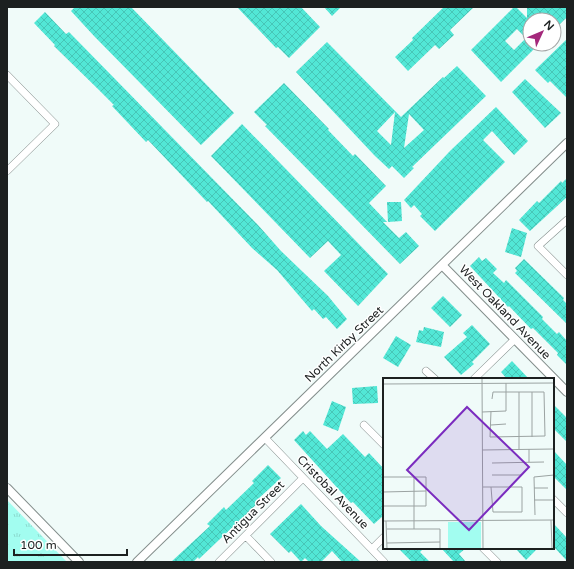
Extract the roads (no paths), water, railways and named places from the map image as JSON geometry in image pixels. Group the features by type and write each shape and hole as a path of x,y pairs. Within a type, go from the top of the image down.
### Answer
{"street":[{"path":"7,75 55,124 7,170"},
{"name":"North Kirby Street","path":"137,562 567,143"},
{"path":"567,220 538,246 567,276"},
{"name":"West Oakland Avenue","path":"442,265 553,378"},
{"path":"475,378 515,339"},
{"path":"426,370 434,378"},
{"name":"West Oakland Avenue","path":"554,379 567,392"},
{"path":"364,425 383,444"},
{"name":"Cristobal Avenue","path":"265,438 384,562"},
{"name":"Antigua Street","path":"219,562 303,478"},
{"path":"7,488 79,562"},
{"path":"554,500 567,513"},
{"path":"246,536 271,562"},
{"path":"372,549 383,538"},
{"path":"484,549 497,562"}]}
